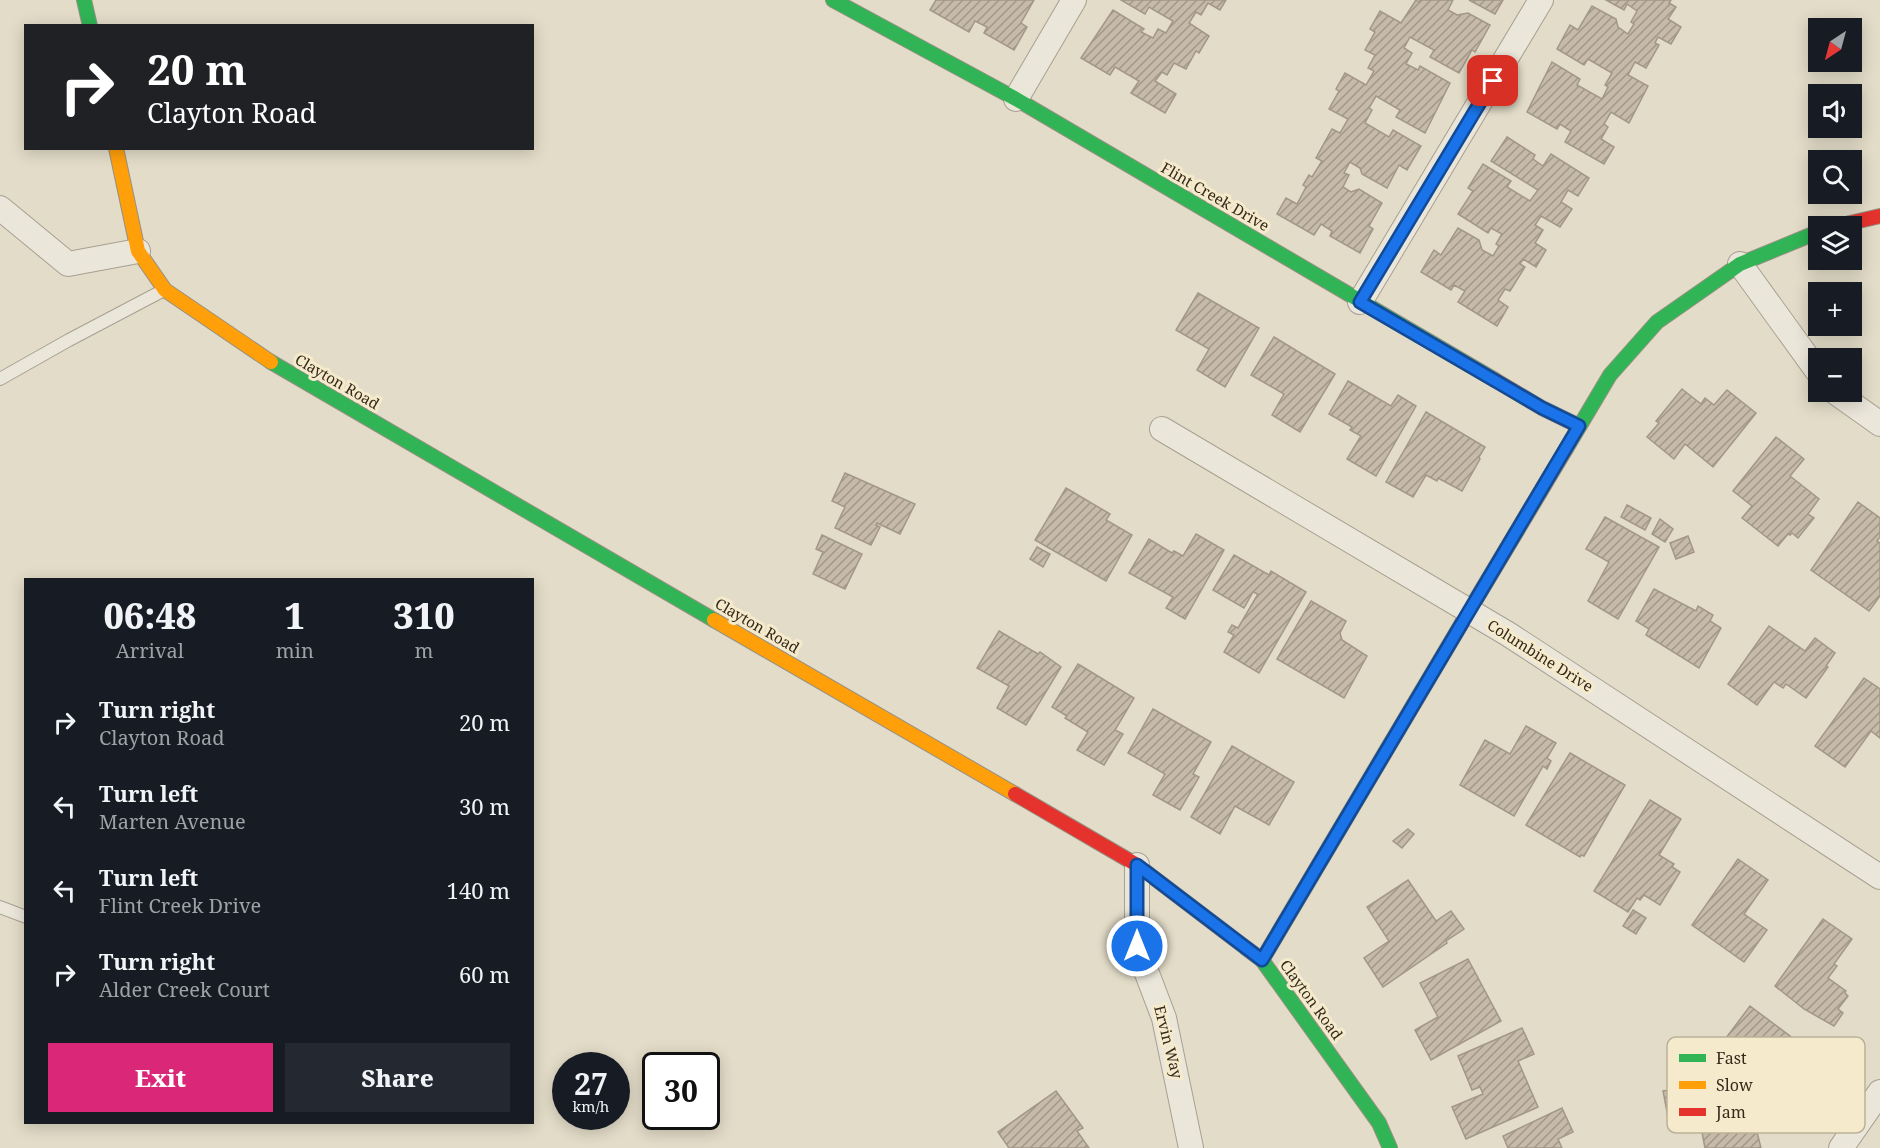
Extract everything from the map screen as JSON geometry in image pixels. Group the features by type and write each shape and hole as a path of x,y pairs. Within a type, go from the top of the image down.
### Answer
{"street":[{"path":"84,0 90,24"},
{"name":"Flint Creek Drive","path":"833,0 1016,99 1542,408 1579,426"},
{"path":"1016,99 1074,0"},
{"path":"1360,302 1541,0"},
{"name":"Clayton Road","path":"116,150 138,251 165,290 270,362 1137,865 1262,960 1379,1124 1390,1148"},
{"path":"0,208 68,264 138,251"},
{"path":"1862,220 1880,216"},
{"path":"1262,960 1610,375 1657,322 1740,264 1808,236"},
{"path":"1740,264 1808,358"},
{"path":"1849,402 1880,424"},
{"name":"Columbine Drive","path":"1162,429 1508,634 1880,878"},
{"name":"Ervin Way","path":"1137,865 1137,946 1164,1018 1191,1148"},
{"path":"1865,1114 1880,1092"},
{"path":"1841,1148 1851,1133"}],"lane":[{"path":"0,379 165,290"},
{"path":"0,907 24,916"}],"building":[{"path":"936,0 1034,0 1021,23 1027,27 1014,50 984,33 987,27 975,21 969,32 930,10"},
{"path":"1121,0 1226,0 1220,10 1208,3 1201,15 1196,12 1189,23 1209,36 1199,53 1196,51 1186,69 1174,63 1167,75 1162,72 1155,81 1176,94 1165,113 1131,93 1139,81 1115,67 1110,75 1081,58 1113,10 1144,29 1141,32 1153,38 1158,29 1166,33 1173,21 1149,7 1145,14"},
{"path":"1416,0 1419,2 1420,0 1453,0 1448,10 1457,15 1468,13 1490,25 1475,52 1472,50 1459,73 1430,57 1434,50 1410,37 1404,48 1412,53 1406,64 1418,70 1420,66 1450,83 1425,133 1396,117 1400,110 1376,96 1369,108 1372,110 1365,123 1389,137 1393,130 1421,146 1407,170 1399,165 1387,188 1362,174 1360,168 1350,162 1344,173 1349,175 1343,187 1351,192 1359,189 1382,203 1369,226 1373,229 1360,253 1330,236 1332,231 1321,224 1314,235 1277,214 1286,198 1297,204 1306,187 1303,185 1309,175 1312,177 1322,161 1316,158 1332,129 1340,133 1348,119 1329,109 1339,91 1336,89 1345,73 1366,85 1374,71 1368,68 1375,55 1365,50 1375,32 1370,29 1380,11 1401,23"},
{"path":"1469,0 1503,0 1495,14"},
{"path":"1606,0 1671,0 1669,3 1676,7 1668,19 1681,27 1671,44 1658,37 1655,43 1659,45 1646,68 1635,62 1628,75 1648,86 1629,123 1611,112 1604,124 1608,127 1601,139 1614,147 1604,164 1565,142 1571,131 1560,124 1557,129 1527,112 1552,62 1580,79 1577,85 1602,99 1608,87 1605,85 1612,73 1588,59 1584,65 1557,49 1570,25 1578,30 1592,6 1616,19 1618,27 1628,34 1634,24 1631,22 1637,11 1627,4 1624,10"},
{"path":"1507,137 1535,155 1533,159 1543,166 1551,154 1589,178 1578,196 1568,190 1561,202 1572,209 1560,227 1541,216 1535,225 1543,230 1535,243 1546,250 1536,267 1523,259 1520,264 1525,267 1510,291 1505,289 1498,300 1508,307 1497,326 1458,302 1465,291 1454,285 1451,290 1421,272 1434,250 1441,255 1458,228 1479,240 1482,250 1493,256 1499,246 1496,244 1502,234 1491,228 1488,233 1458,214 1473,191 1468,188 1483,164 1511,181 1507,187 1530,201 1538,190 1491,161"},
{"path":"1198,293 1259,328 1225,387 1197,370 1209,349 1176,330"},
{"path":"1274,337 1335,374 1300,432 1272,415 1284,394 1251,375"},
{"path":"1348,381 1391,406 1398,395 1416,406 1376,476 1347,459 1361,436 1350,430 1352,427 1329,414"},
{"path":"1682,389 1701,404 1705,398 1714,405 1727,390 1756,413 1713,467 1685,444 1674,459 1647,437 1659,423 1656,421"},
{"path":"1426,412 1485,447 1462,491 1438,478 1437,481 1426,475 1413,497 1386,482"},
{"path":"1776,437 1804,459 1790,476 1819,499 1808,514 1814,518 1798,538 1792,533 1788,534 1778,546 1742,518 1752,506 1733,491"},
{"path":"845,473 915,504 900,534 877,523 876,525 880,527 871,545 835,528 845,507 832,501"},
{"path":"1066,488 1110,514 1106,520 1132,535 1106,581 1035,540"},
{"path":"1858,502 1880,518 1880,537 1877,541 1880,543 1880,596 1869,611 1811,570"},
{"path":"1627,505 1651,518 1645,530 1621,517"},
{"path":"1605,517 1659,547 1618,619 1588,601 1609,562 1586,549"},
{"path":"1660,519 1673,529 1665,542 1652,534"},
{"path":"1196,534 1224,550 1185,619 1166,608 1173,597 1129,573 1149,539 1172,553 1174,551 1183,556"},
{"path":"822,535 862,554 845,589 813,574 823,552 816,549"},
{"path":"1688,536 1694,552 1676,559 1670,543"},
{"path":"1037,547 1050,554 1043,567 1030,559"},
{"path":"1234,555 1269,575 1271,571 1306,592 1259,673 1224,652 1234,635 1228,632 1232,625 1238,628 1258,594 1253,592 1244,608 1213,590"},
{"path":"1654,589 1696,611 1698,606 1713,615 1710,621 1721,628 1699,668 1646,635 1649,629 1636,621"},
{"path":"1311,601 1346,621 1340,633 1342,640 1367,656 1344,698 1277,659"},
{"path":"1769,626 1805,651 1815,638 1835,653 1806,698 1786,684 1783,688 1774,682 1757,705 1728,684"},
{"path":"999,631 1038,654 1040,652 1061,667 1026,725 997,708 1009,686 977,668"},
{"path":"1078,664 1134,698 1115,730 1123,734 1104,765 1077,750 1088,732 1052,707"},
{"path":"1864,678 1880,689 1880,738 1871,731 1845,767 1815,746"},
{"path":"1153,709 1211,742 1193,774 1199,777 1180,810 1153,795 1165,774 1128,753"},
{"path":"1526,726 1556,743 1547,758 1551,761 1547,769 1543,766 1514,816 1460,785 1485,740 1510,754"},
{"path":"1232,746 1294,782 1269,825 1235,806 1220,834 1191,817"},
{"path":"1570,753 1625,785 1584,856 1580,857 1526,825"},
{"path":"1650,800 1681,819 1659,855 1674,864 1672,867 1680,872 1660,905 1644,895 1640,900 1637,898 1628,912 1594,891"},
{"path":"1408,829 1414,834 1402,848 1393,841"},
{"path":"1738,859 1768,880 1744,914 1767,930 1744,962 1692,925"},
{"path":"1408,880 1436,921 1451,911 1464,929 1383,987 1364,958 1389,941 1367,907"},
{"path":"1633,910 1646,918 1636,934 1623,926"},
{"path":"1823,919 1852,939 1834,964 1837,966 1828,978 1846,991 1848,996 1838,1009 1843,1013 1834,1026 1804,1009 1775,986"},
{"path":"1468,959 1501,1021 1431,1060 1415,1030 1438,1017 1420,983"},
{"path":"1750,1006 1791,1037 1727,1037"},
{"path":"1522,1028 1534,1054 1518,1061 1538,1107 1466,1139 1452,1107 1483,1094 1480,1087 1472,1090 1458,1056"},
{"path":"1667,1090 1667,1112 1663,1091"},
{"path":"1056,1091 1083,1128 1077,1131 1089,1148 1009,1148 998,1132"},
{"path":"1562,1108 1573,1132 1558,1139 1562,1148 1508,1148 1503,1136"},
{"path":"1702,1133 1757,1133 1761,1148 1705,1148"}],"traffic: fast":[{"path":"84,0 90,24"},
{"path":"833,0 1016,99 1495,380"},
{"path":"1566,449 1610,375 1657,322 1740,264 1808,236"},
{"path":"271,362 714,620"},
{"path":"1262,960 1472,606"},
{"path":"1246,948 1262,960 1379,1123 1390,1148"}],"traffic: slow":[{"path":"116,150 138,251 165,290 271,362"},
{"path":"1472,606 1566,449"},
{"path":"714,620 1015,794"}],"traffic: jam":[{"path":"1862,220 1880,216"},
{"path":"1495,380 1542,408 1579,426"},
{"path":"1015,794 1137,865 1246,948"}],"route":[{"path":"1137,946 1137,865 1262,960 1579,426 1542,408 1360,302 1493,81"}]}
